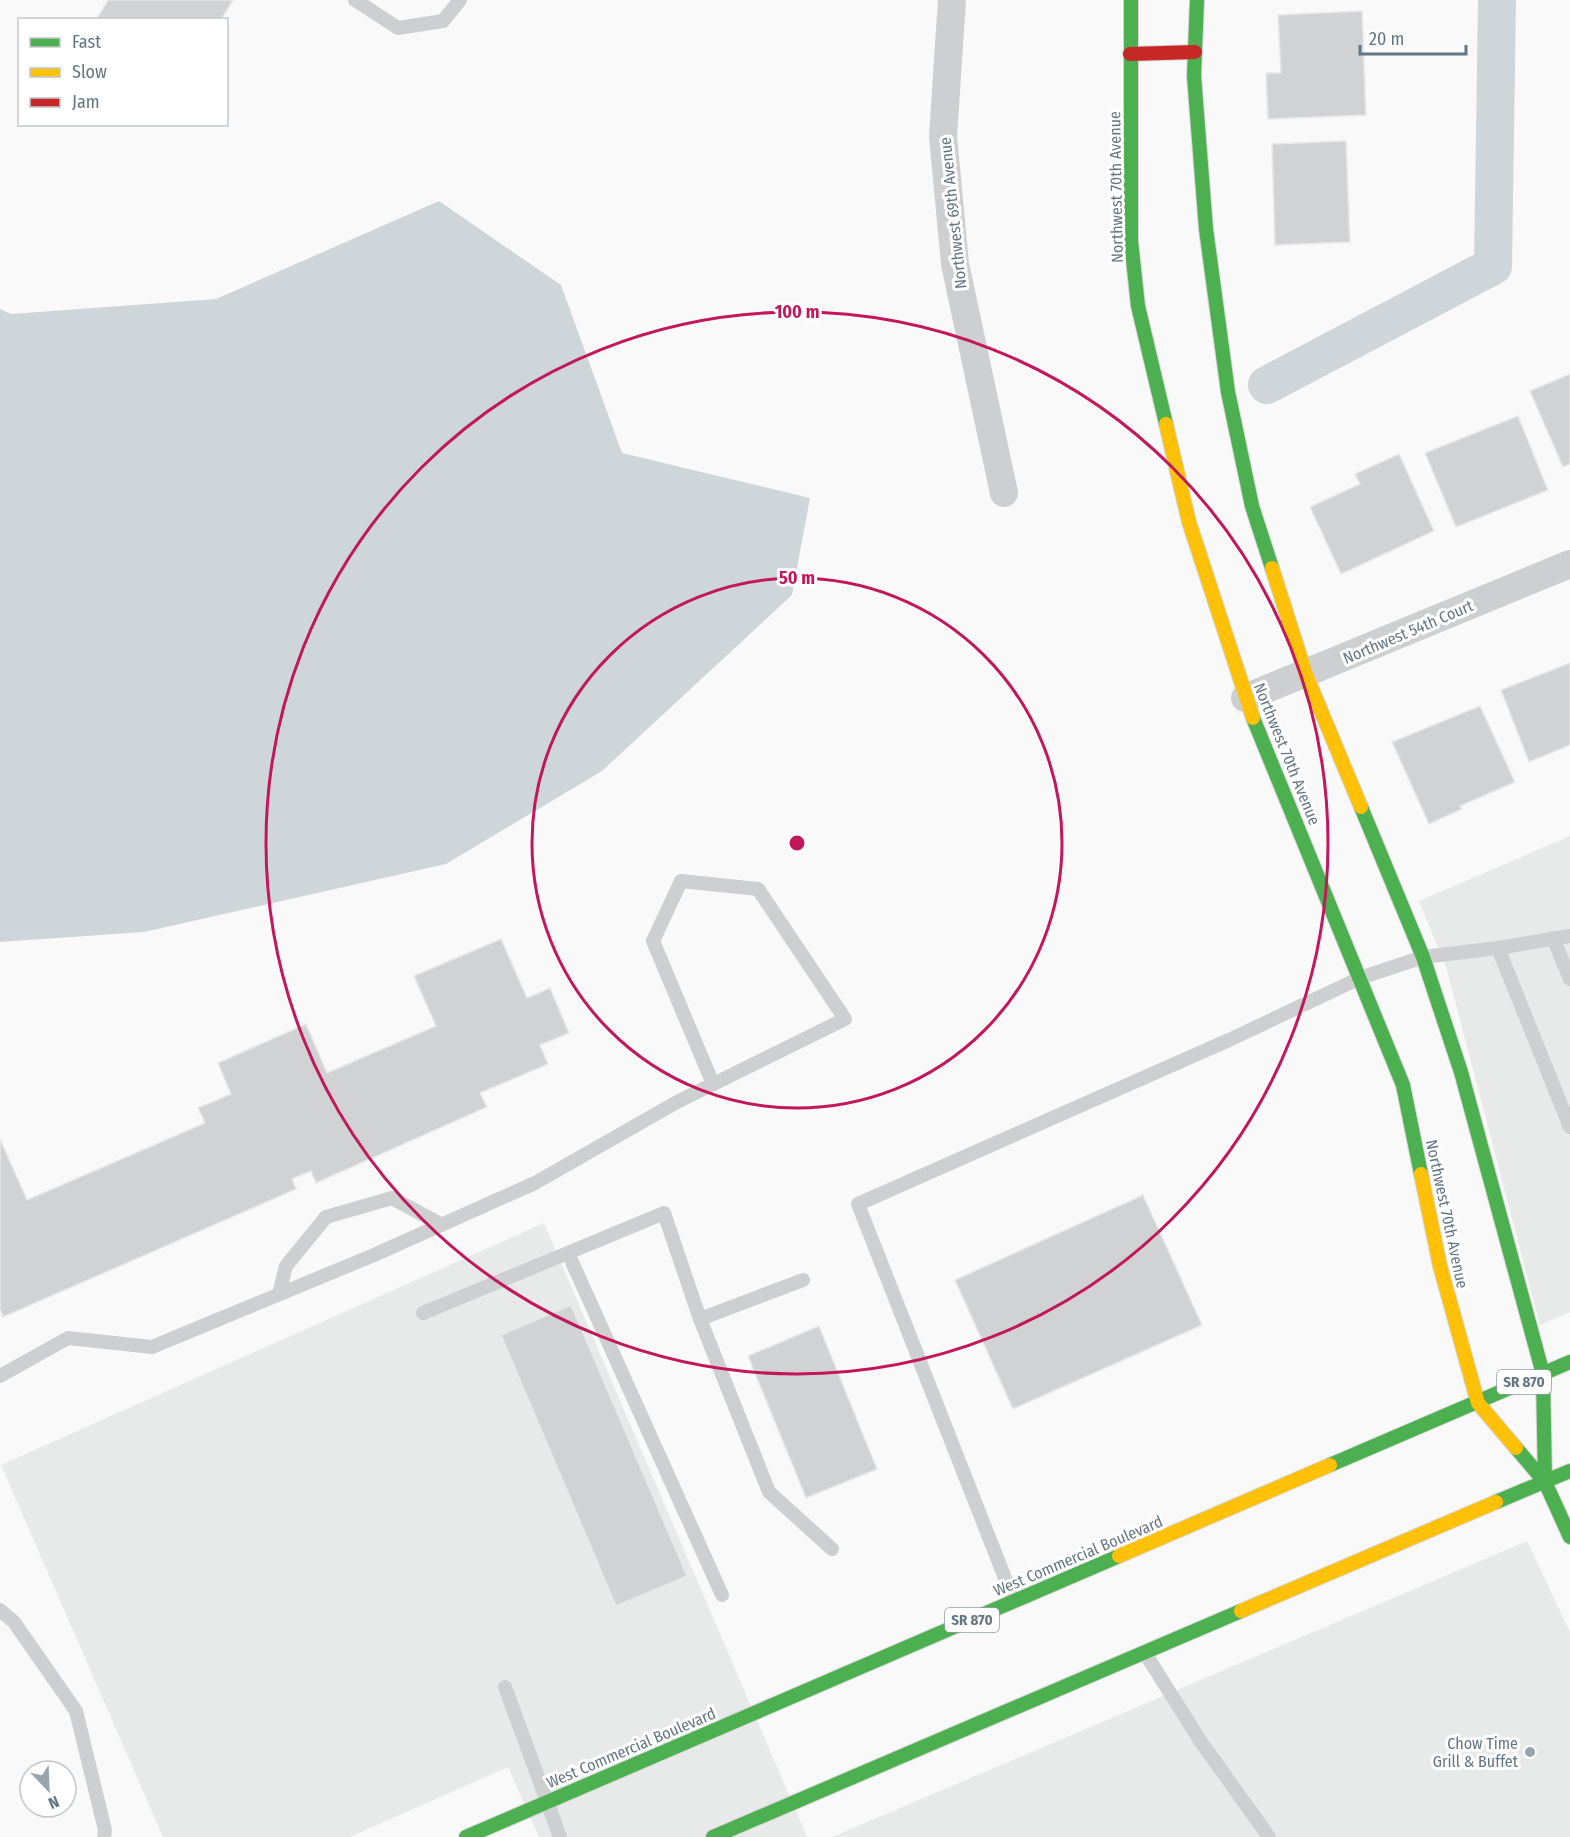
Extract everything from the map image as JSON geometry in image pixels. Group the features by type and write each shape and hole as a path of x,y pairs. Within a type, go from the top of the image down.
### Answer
{"main road":[{"name":"Northwest 70th Avenue","path":"1131,0 1131,241 1138,306 1189,522 1245,698 1403,1084 1440,1266 1478,1403 1545,1482 1570,1537"},
{"name":"Northwest 70th Avenue","path":"1197,0 1194,76 1206,229 1228,392 1252,506 1306,675 1423,957 1461,1072 1543,1374 1545,1482"},
{"path":"1130,54 1195,52"},
{"name":"West Commercial Boulevard","path":"466,1837 1570,1362"},
{"path":"713,1837 1570,1471"}],"street":[{"name":"Northwest 69th Avenue","path":"952,0 943,136 956,264 1004,493"},
{"name":"Northwest 54th Court","path":"1245,698 1306,675 1570,564"}],"lane":[{"path":"355,0 398,27 443,21 460,0"},
{"path":"0,1376 68,1338 152,1347 279,1294 536,1183 713,1084 844,1019 758,889 681,881 653,941 713,1084"},
{"path":"1014,1601 858,1204 1229,1040 1360,978 1423,957 1570,936"},
{"path":"1553,938 1570,979"},
{"path":"1498,948 1570,1127"},
{"path":"279,1294 286,1266 326,1217 392,1198 442,1225"},
{"path":"423,1313 664,1213 700,1319 769,1492 831,1549"},
{"path":"568,1253 722,1595"},
{"path":"700,1319 803,1280"},
{"path":"0,1610 14,1622 76,1712 105,1830 104,1837"},
{"path":"1144,1653 1201,1743 1269,1837"},
{"path":"505,1688 560,1837"}],"shaded area":[{"path":"439,201 561,285 622,453 810,498 792,595 602,771 446,864 144,932 0,942 0,309 11,314 216,299"},
{"path":"1570,836 1570,1312 1540,1325 1446,967 1419,901"},
{"path":"544,1223 807,1837 539,1837 508,1767 350,1837 163,1837 1,1465"},
{"path":"1527,1541 1570,1632 1570,1837 832,1837"}],"building":[{"path":"108,0 233,0 222,18 97,18"},
{"path":"1362,11 1366,115 1268,119 1266,73 1281,73 1278,15"},
{"path":"1346,141 1350,242 1275,245 1272,144"},
{"path":"1570,374 1570,464 1563,467 1530,391"},
{"path":"1518,416 1548,490 1456,527 1425,453"},
{"path":"1399,454 1434,531 1341,574 1310,507 1360,484 1355,474"},
{"path":"1570,663 1570,745 1529,762 1501,690"},
{"path":"1480,706 1515,782 1460,806 1462,809 1429,824 1392,742"},
{"path":"501,939 527,998 550,988 569,1033 540,1045 548,1064 480,1093 487,1107 316,1183 311,1171 292,1179 296,1189 3,1317 0,1309 0,1139 27,1200 205,1123 198,1108 231,1094 218,1063 306,1024 327,1073 436,1026 414,976"},
{"path":"1143,1195 1202,1325 1013,1409 955,1280"},
{"path":"571,1305 687,1576 616,1606 501,1335"},
{"path":"819,1326 877,1469 806,1498 748,1356"}],"waterway":[{"path":"1267,385 1493,266 1497,0"}],"traffic: fast":[{"path":"1131,0 1131,241 1138,306 1166,424"},
{"path":"1197,0 1194,76 1206,229 1228,392 1252,506 1272,568"},
{"path":"1253,718 1403,1085 1421,1174"},
{"path":"1361,807 1423,957 1461,1072 1543,1374 1545,1482"},
{"path":"1330,1465 1570,1362"},
{"path":"1516,1448 1545,1482 1570,1537"},
{"path":"1496,1502 1570,1471"},
{"path":"466,1837 1119,1556"},
{"path":"713,1837 1241,1611"}],"traffic: slow":[{"path":"1166,424 1189,522 1253,718"},
{"path":"1272,568 1306,675 1361,807"},
{"path":"1421,1174 1440,1266 1478,1403 1516,1448"},
{"path":"1119,1556 1330,1465"},
{"path":"1241,1611 1496,1502"}],"traffic: jam":[{"path":"1130,54 1195,52"}],"place":[{"name":"Chow Time Grill & Buffet","path":"1530,1752"}]}
